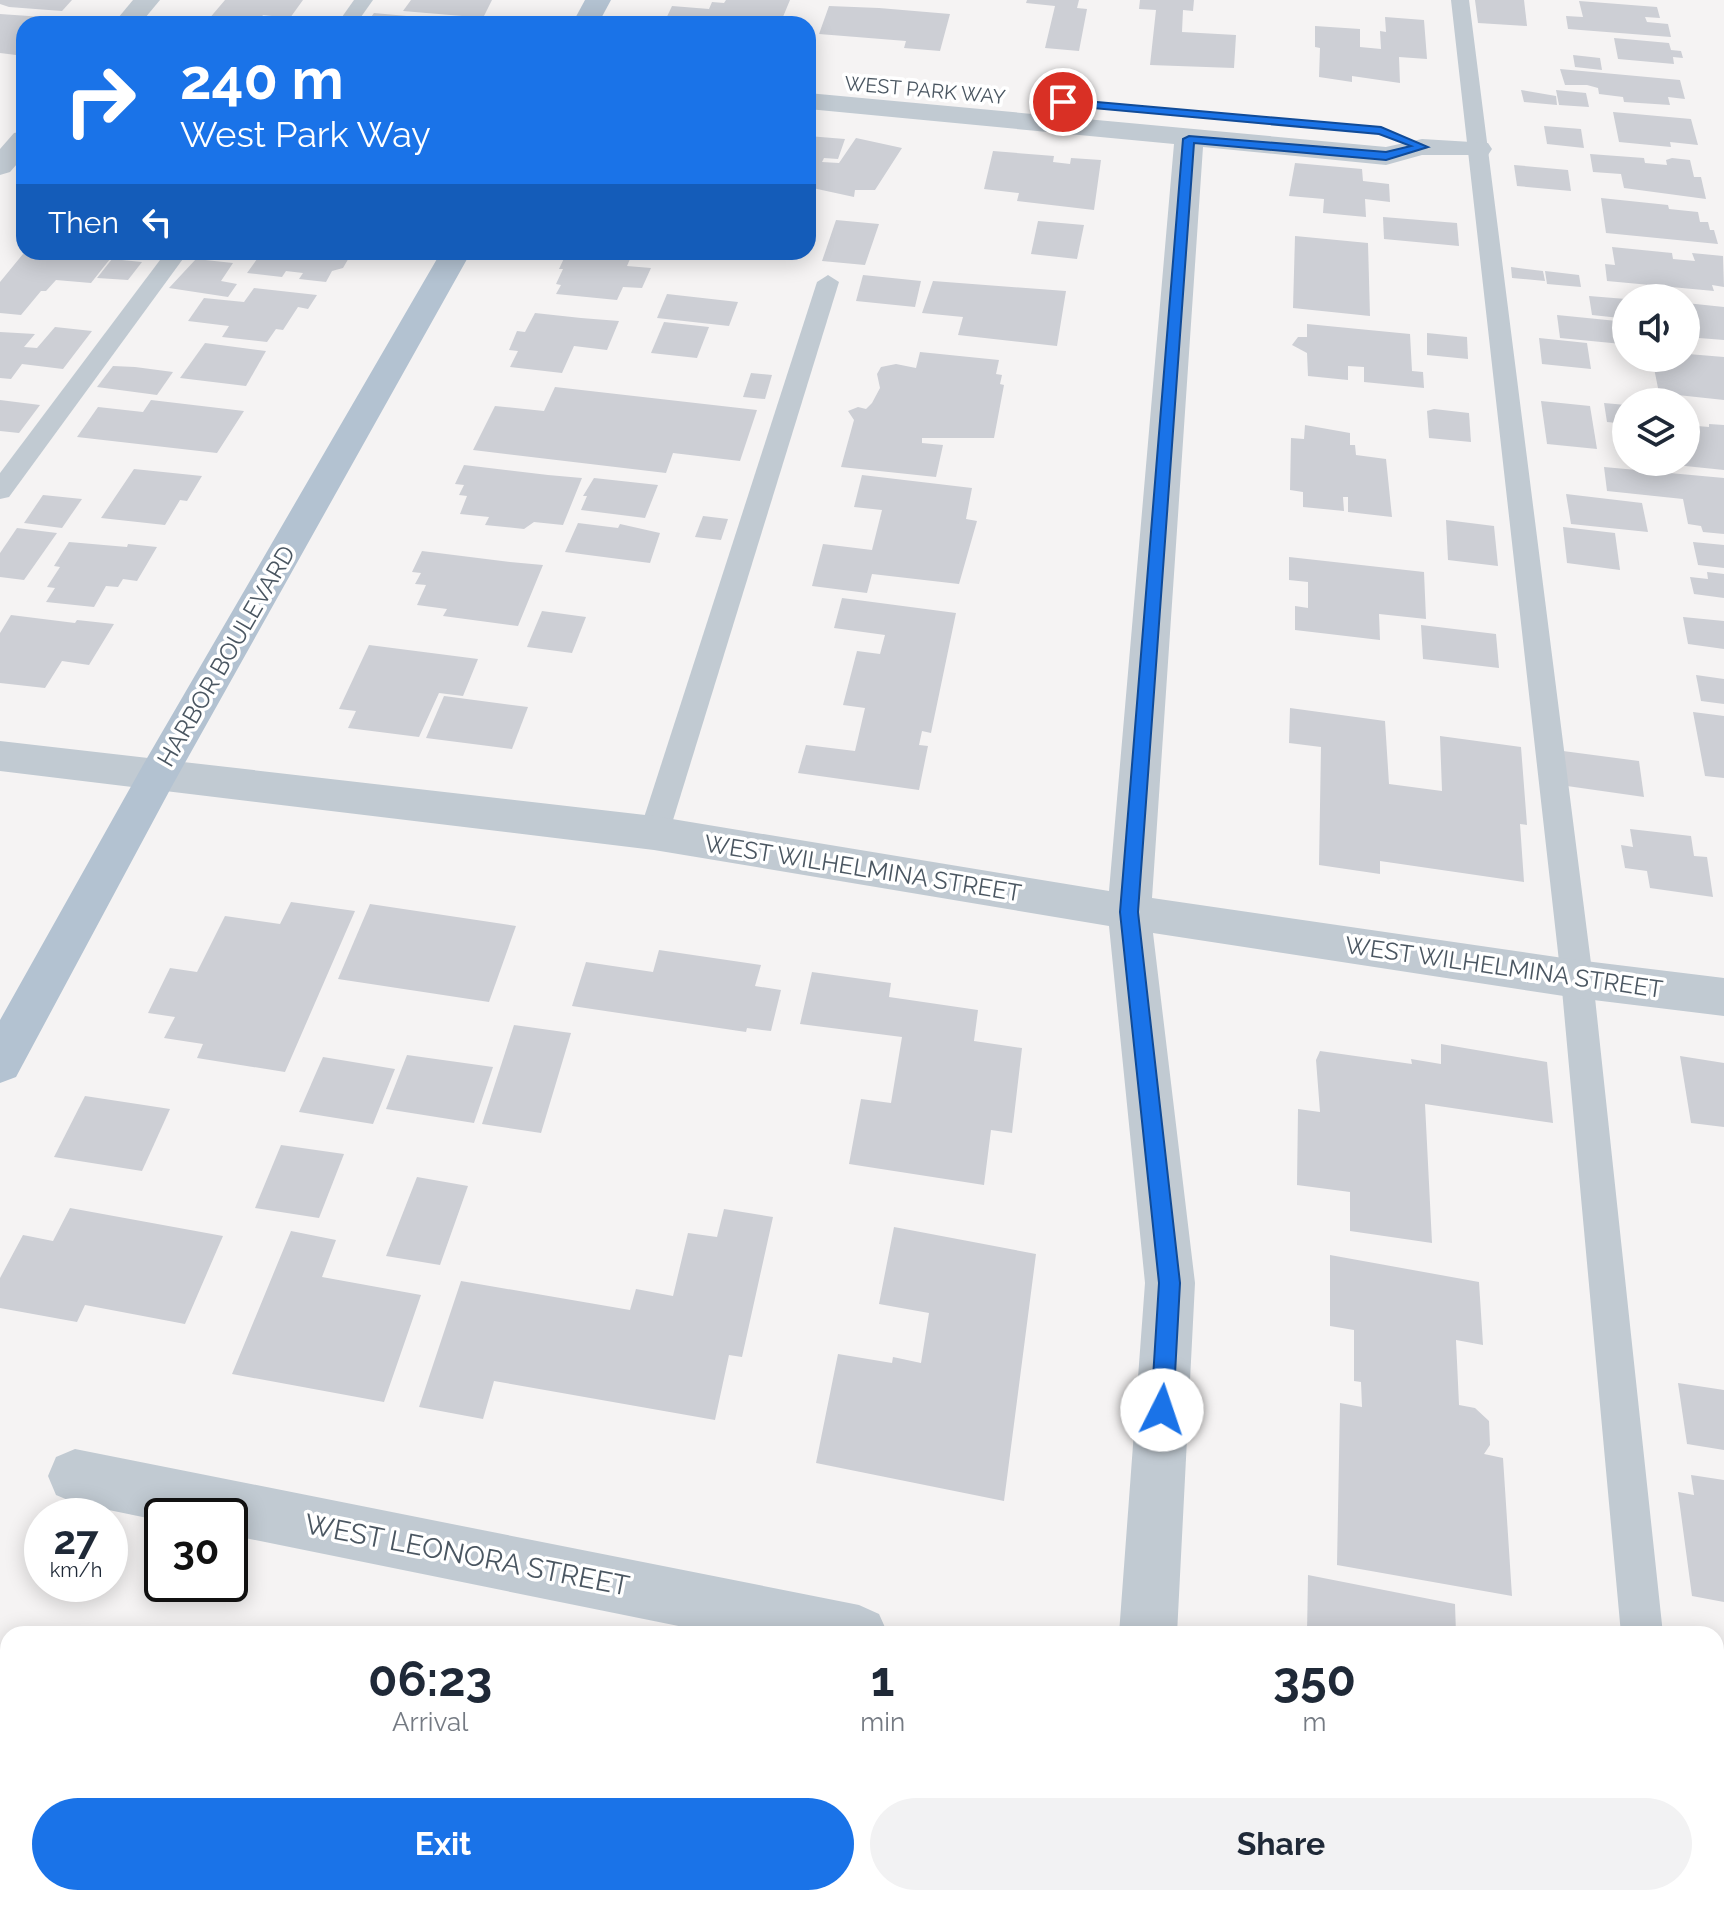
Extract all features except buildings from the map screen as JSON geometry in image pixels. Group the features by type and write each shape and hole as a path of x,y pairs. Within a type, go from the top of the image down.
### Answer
{"main road":[{"name":"HARBOR BOULEVARD","path":"0,1063 157,776 451,260"}],"street":[{"path":"133,16 147,0"},
{"name":"WEST PARK WAY","path":"816,81 1381,131 1422,147"},
{"name":"WEST PARK WAY","path":"816,102 1386,156 1422,147 1478,149"},
{"path":"1149,1626 1170,1283 1129,912 1189,139"},
{"path":"0,166 16,148"},
{"name":"WEST WILHELMINA STREET","path":"0,756 654,833 1129,912 1577,979 1724,997"},
{"name":"WEST LEONORA STREET","path":"75,1476 819,1626"}],"lane":[{"path":"1460,0 1577,979 1641,1626"},
{"path":"0,491 171,260"},
{"path":"654,833 828,282"}],"route":[{"path":"1063,102 1381,131 1422,147 1386,156 1189,139 1129,912 1170,1283 1162,1410"}]}
